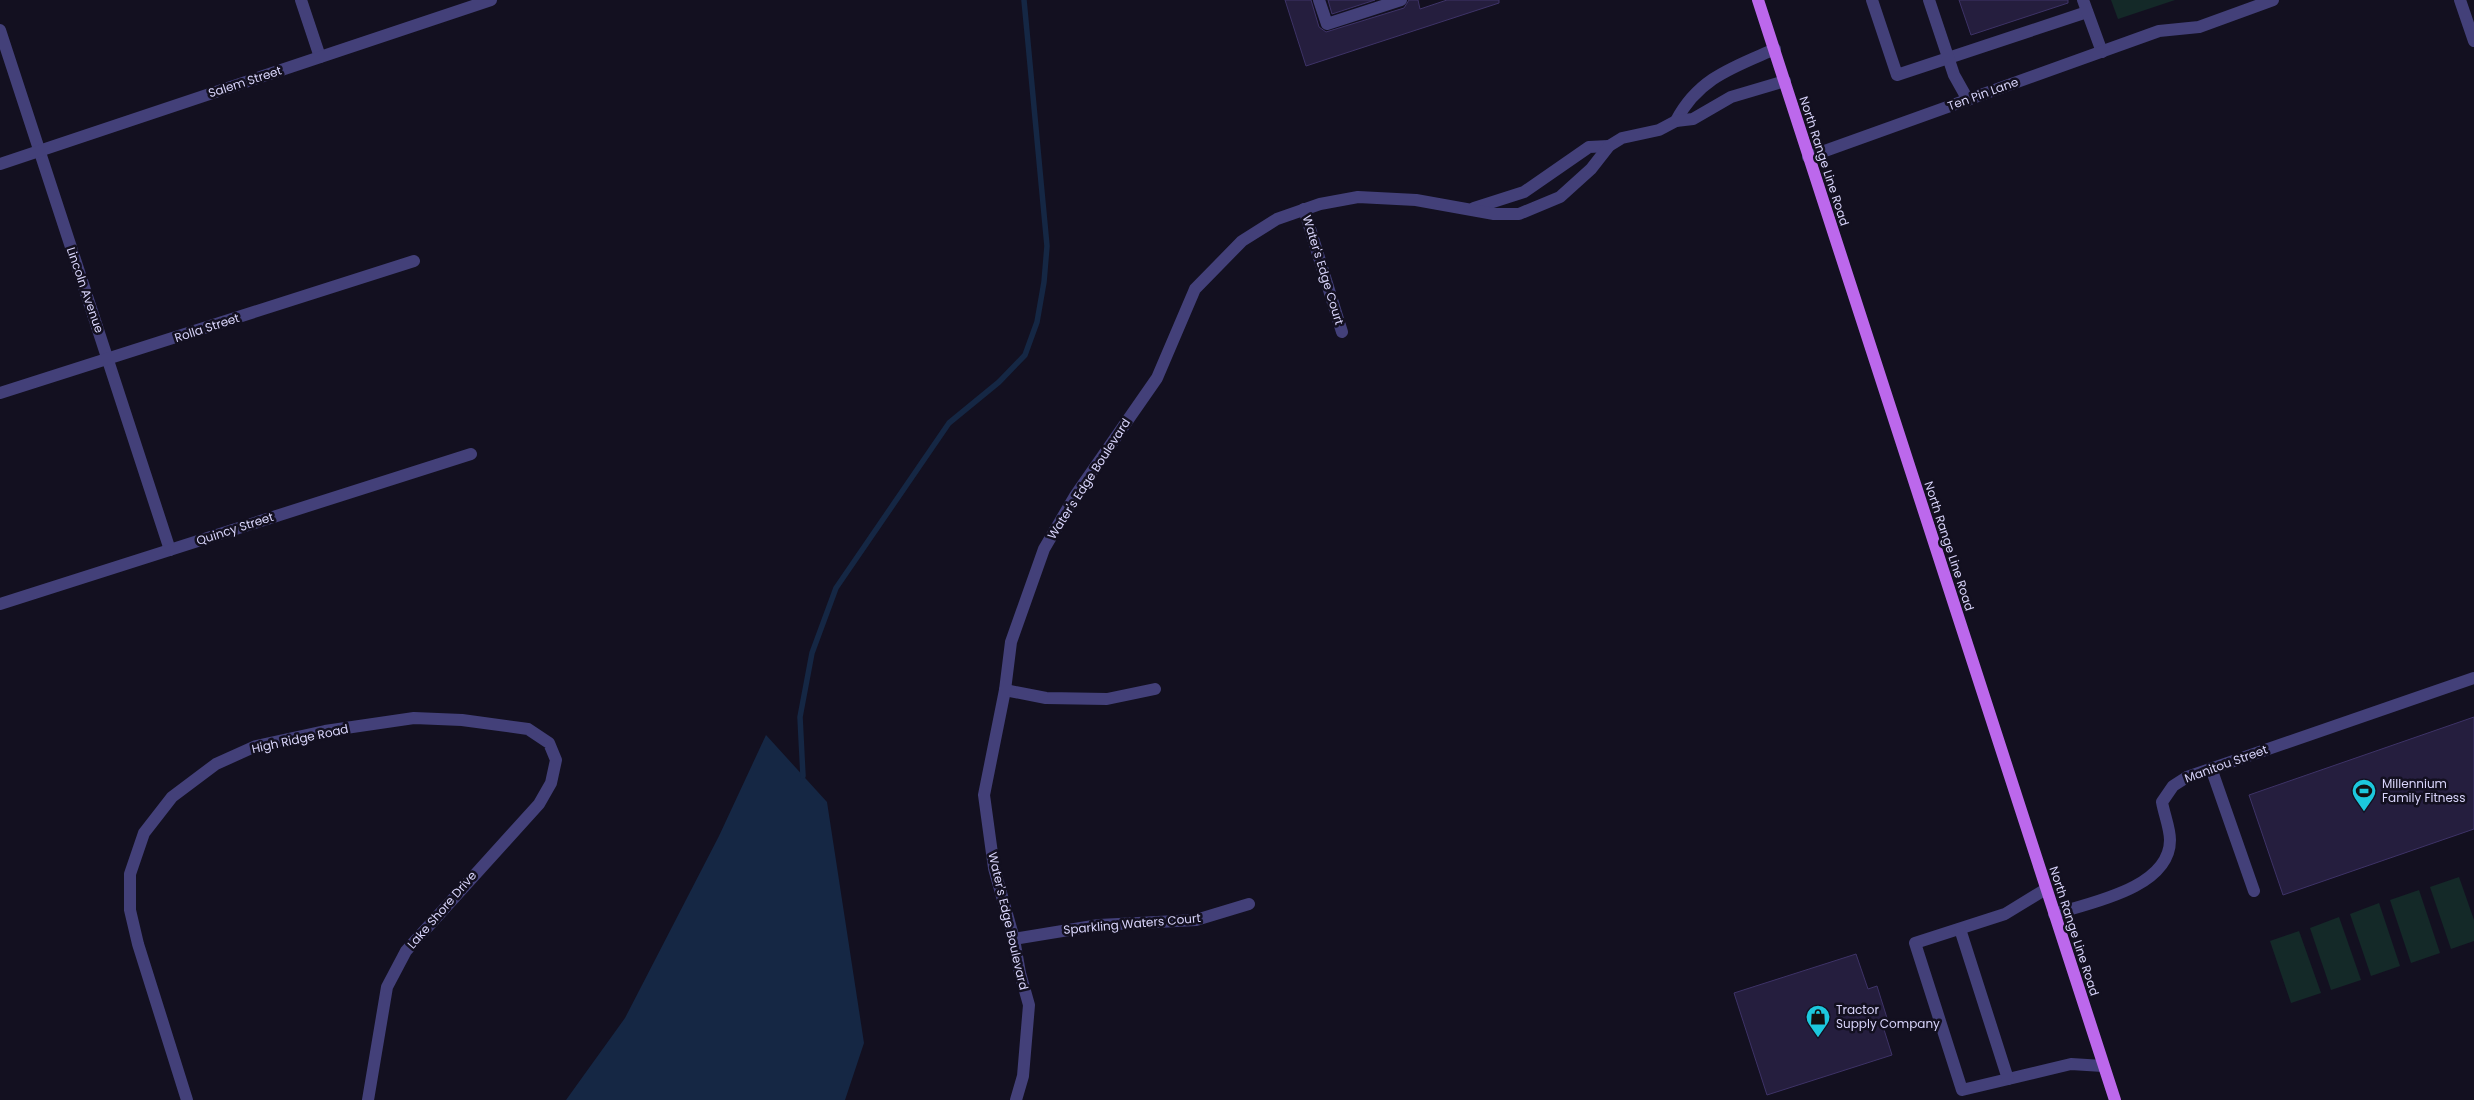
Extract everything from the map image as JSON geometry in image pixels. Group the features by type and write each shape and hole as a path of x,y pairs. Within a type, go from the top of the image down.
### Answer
{"main road":[{"name":"North Range Line Road","path":"1758,0 2115,1100"}],"street":[{"path":"301,0 320,57"},
{"name":"Salem Street","path":"0,164 491,0"},
{"path":"1319,0 1327,24 1401,0"},
{"path":"1872,0 1897,75 1949,59 2085,6 2102,52"},
{"path":"1929,0 1954,75 1968,100"},
{"name":"Ten Pin Lane","path":"1808,157 2159,31 2199,27 2273,0"},
{"path":"2460,0 2474,40"},
{"name":"Lincoln Avenue","path":"0,30 170,550"},
{"path":"1676,121 1685,103 1700,88 1719,75 1774,49"},
{"name":"Water's Edge Boulevard","path":"1016,1100 1023,1076 1029,1005 1020,973 1014,939 994,868 984,795 1005,690 1011,642 1044,549 1075,496 1157,378 1195,289 1242,241 1277,219 1304,209 1358,197 1416,200 1474,208 1494,214 1519,214 1560,197 1574,185 1609,146 1622,138 1659,130 1676,121 1693,119 1731,96 1785,81"},
{"name":"Water's Edge Boulevard","path":"1474,208 1524,192 1589,147 1609,146"},
{"name":"Water's Edge Court","path":"1304,209 1342,332"},
{"name":"Rolla Street","path":"0,393 414,261"},
{"name":"Quincy Street","path":"0,604 471,454"},
{"name":"Manitou Street","path":"2054,914 2130,890 2149,878 2164,862 2170,840 2162,802 2173,786 2187,777 2474,678"},
{"path":"1005,690 1046,698 1107,699 1155,689"},
{"name":"High Ridge Road","path":"187,1100 138,944 130,910 130,874 144,833 172,797 216,764 256,746 325,731 405,719 462,720 528,729 549,743"},
{"name":"Lake Shore Drive","path":"368,1100 387,986 406,951 538,804 551,783 556,760 549,743"},
{"path":"2211,768 2254,891"},
{"path":"2046,889 2005,914 1915,943 1959,1081 1962,1090 2071,1064 2104,1066"},
{"name":"Sparkling Waters Court","path":"1014,939 1099,925 1196,920 1249,904"},
{"path":"1960,929 2008,1079"}],"green space":[{"path":"2111,0 2175,0 2118,19"},
{"path":"2459,877 2474,920 2474,941 2451,949 2430,887"},
{"path":"2419,890 2440,953 2411,963 2390,900"},
{"path":"2379,903 2400,966 2371,976 2350,914"},
{"path":"2339,917 2361,980 2331,990 2310,928"},
{"path":"2299,931 2321,993 2291,1003 2270,941"}],"water":[{"path":"766,735 827,802 864,1043 845,1100 566,1100 625,1018 719,836"}],"building":[{"path":"1285,0 1311,0 1319,27 1326,32 1404,8 1409,0 1418,0 1420,9 1447,0 1499,0 1499,3 1306,66"},
{"path":"1328,0 1375,0 1332,14"},
{"path":"1959,0 2068,0 2068,3 1971,35"},
{"name":"Millennium Family Fitness","path":"2474,717 2474,829 2283,895 2249,795"},
{"name":"Tractor Supply Company","path":"1856,954 1868,989 1877,986 1887,1018 1881,1020 1892,1055 1767,1095 1734,993"}],"waterway":[{"path":"803,776 800,717 812,653 836,588 949,423 999,382 1025,355 1037,322 1044,282 1047,246 1024,0"}],"place":[{"name":"Millennium Family Fitness","path":"2364,812"},
{"name":"Tractor Supply Company","path":"1818,1038"}]}
